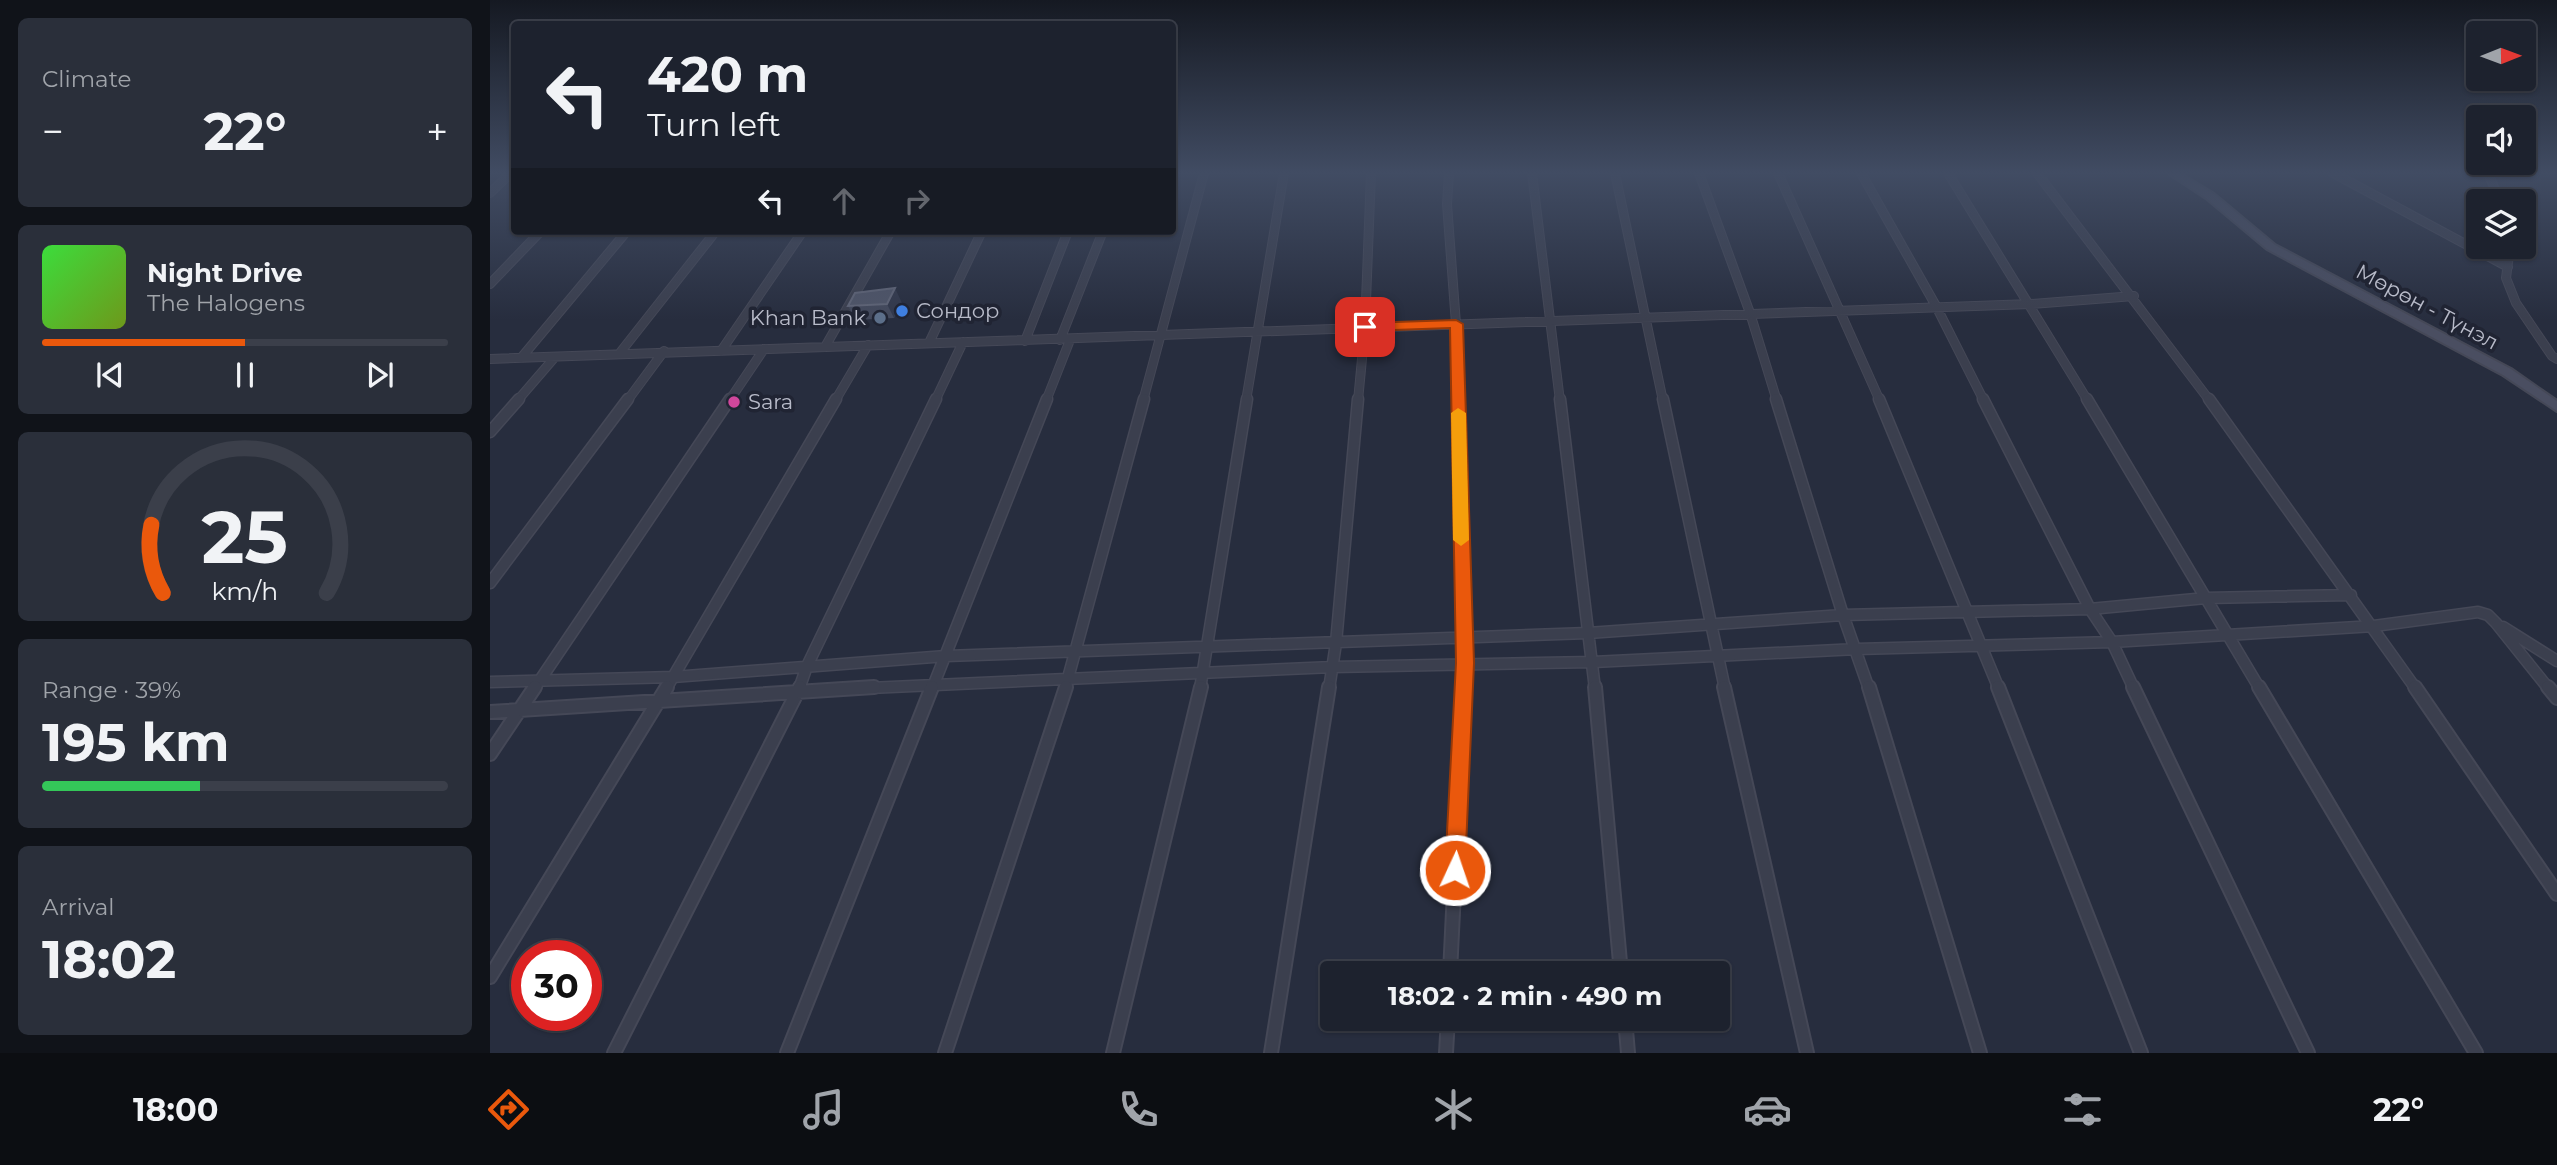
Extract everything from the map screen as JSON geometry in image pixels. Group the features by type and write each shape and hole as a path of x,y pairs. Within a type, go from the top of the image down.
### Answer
{"street":[{"path":"945,1053 1069,678 1191,222"},
{"path":"1113,1053 1204,674 1206,646 1276,222"},
{"path":"1271,1053 1336,643 1365,327 1368,222"},
{"path":"1448,222 1456,324 1465,663 1451,961"},
{"path":"1538,222 1593,662 1620,961"},
{"path":"1625,222 1710,623 1807,1053"},
{"path":"1717,222 1750,313 1843,615 1857,649 1980,1053"},
{"path":"1801,222 1842,310 1983,645 2141,1053"},
{"path":"1889,222 1936,306 2090,609 2112,642 2308,1053"},
{"path":"1979,222 2031,304 2476,1053"},
{"path":"2076,222 2134,296 2374,626 2557,894"},
{"name":"Мөрөн - Түнэл","path":"2241,222 2271,247 2507,372 2557,407"},
{"path":"2424,222 2508,267"},
{"path":"490,284 537,235"},
{"path":"521,358 624,235"},
{"path":"619,354 713,235"},
{"path":"722,351 800,235"},
{"path":"825,347 889,235"},
{"path":"929,343 980,235"},
{"path":"1025,341 1066,235"},
{"path":"787,1053 936,683 1102,235"},
{"path":"2509,259 2507,278 2516,303 2557,359"},
{"path":"490,359 2031,304 2134,296"},
{"path":"614,1053 798,693 807,666 963,342"},
{"path":"490,977 673,677 868,345"},
{"path":"490,754 764,349"},
{"path":"490,583 664,351"},
{"path":"490,432 555,357"},
{"path":"490,682 673,677 946,656 1588,633 1843,615 2090,609 2206,598 2351,595"},
{"path":"490,712 936,683 1333,667 1718,658 1857,649 2112,642 2374,626 2478,612 2488,615 2496,623 2557,698"},
{"path":"2496,623 2557,661"},
{"path":"1446,1053 1447,1031"},
{"path":"1626,1031 1628,1053"}],"building":[{"path":"895,288 887,304 848,306 855,293"}],"slow traffic":[{"path":"1458,413 1461,540"}],"place":[{"name":"Сондор","path":"902,311"},
{"name":"Khan Bank","path":"880,318"},
{"name":"Sara","path":"734,402"}],"route":[{"path":"1365,327 1456,324 1465,663 1455,870"}]}
